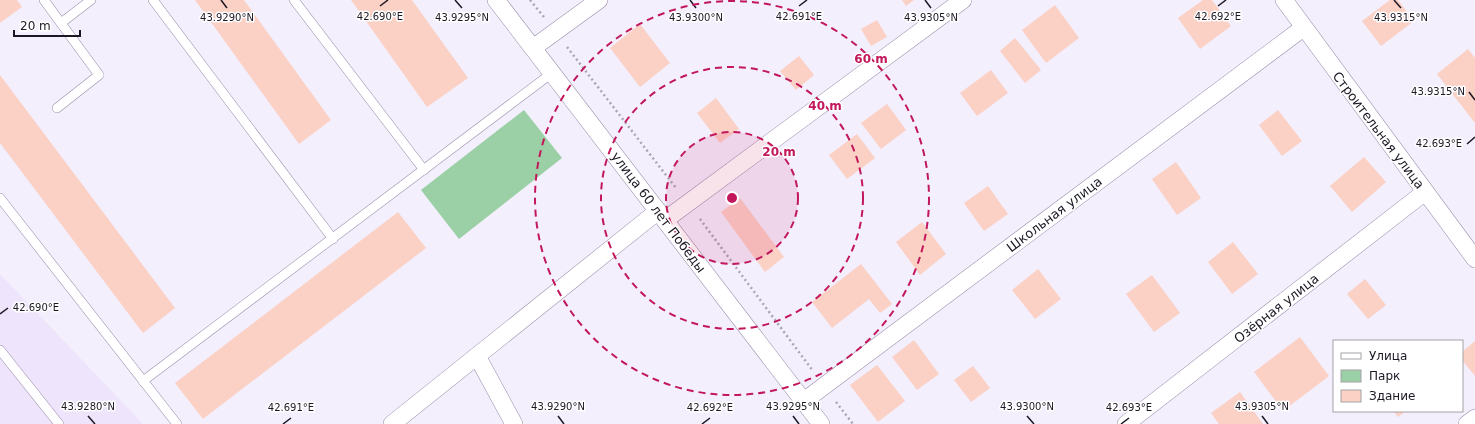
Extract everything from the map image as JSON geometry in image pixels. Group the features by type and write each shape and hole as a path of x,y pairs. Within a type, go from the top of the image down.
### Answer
{"street":[{"name":"улица 60 лет Победы","path":"496,0 821,424"},
{"path":"533,48 599,0"},
{"path":"392,424 477,356 662,215 963,0"},
{"name":"Строительная улица","path":"1284,0 1303,28 1475,259"},
{"name":"Школьная улица","path":"804,401 1303,28"},
{"name":"Озёрная улица","path":"1126,424 1425,192"},
{"path":"477,356 514,424"},
{"path":"1467,424 1475,418"}],"lane":[{"path":"44,0 99,75 57,108"},
{"path":"61,23 91,0"},
{"path":"153,0 333,239"},
{"path":"294,0 424,170"},
{"path":"143,381 552,73"},
{"path":"0,198 177,424"},
{"path":"0,350 58,424"}],"shaded area":[{"path":"0,274 143,424 0,424"}],"green space":[{"path":"524,110 562,158 459,239 421,190"}],"building":[{"path":"0,0 17,0 22,7 0,23"},
{"path":"195,0 244,0 331,120 299,144"},
{"path":"351,0 412,0 468,78 427,107"},
{"path":"902,0 914,0 906,6"},
{"path":"1203,0 1212,0 1231,26 1200,49 1178,18"},
{"path":"1390,0 1398,0 1414,21 1381,46 1362,21"},
{"path":"1055,5 1079,38 1046,63 1022,30"},
{"path":"877,20 887,37 871,46 861,29"},
{"path":"640,24 670,63 640,87 610,48"},
{"path":"1015,38 1041,70 1025,83 1000,51"},
{"path":"1468,49 1475,58 1475,123 1437,74"},
{"path":"799,56 814,75 796,90 780,71"},
{"path":"991,70 1008,93 977,116 960,93"},
{"path":"0,75 175,308 143,333 0,143"},
{"path":"716,98 739,129 720,143 697,113"},
{"path":"887,104 906,130 881,149 861,123"},
{"path":"1278,110 1302,141 1282,156 1259,125"},
{"path":"857,134 875,158 847,179 829,155"},
{"path":"1364,157 1386,182 1352,212 1330,186"},
{"path":"1176,162 1201,198 1177,215 1152,179"},
{"path":"988,186 1008,214 984,231 964,203"},
{"path":"740,198 784,257 765,272 721,212"},
{"path":"398,212 426,248 203,419 175,383"},
{"path":"922,222 946,254 920,275 896,242"},
{"path":"1233,242 1258,274 1232,294 1208,262"},
{"path":"861,264 892,304 880,313 869,299 832,328 812,302"},
{"path":"1038,269 1061,299 1035,319 1012,290"},
{"path":"1152,275 1180,313 1154,332 1126,294"},
{"path":"1365,279 1386,305 1368,319 1347,294"},
{"path":"1300,337 1329,376 1283,411 1254,372"},
{"path":"914,340 939,374 917,390 892,357"},
{"path":"1475,341 1475,376 1463,361 1463,351"},
{"path":"877,365 905,401 878,422 850,385"},
{"path":"973,366 990,388 971,402 954,380"},
{"path":"1240,392 1263,424 1219,424 1211,413"},
{"path":"1394,412 1405,412 1398,417"}]}
